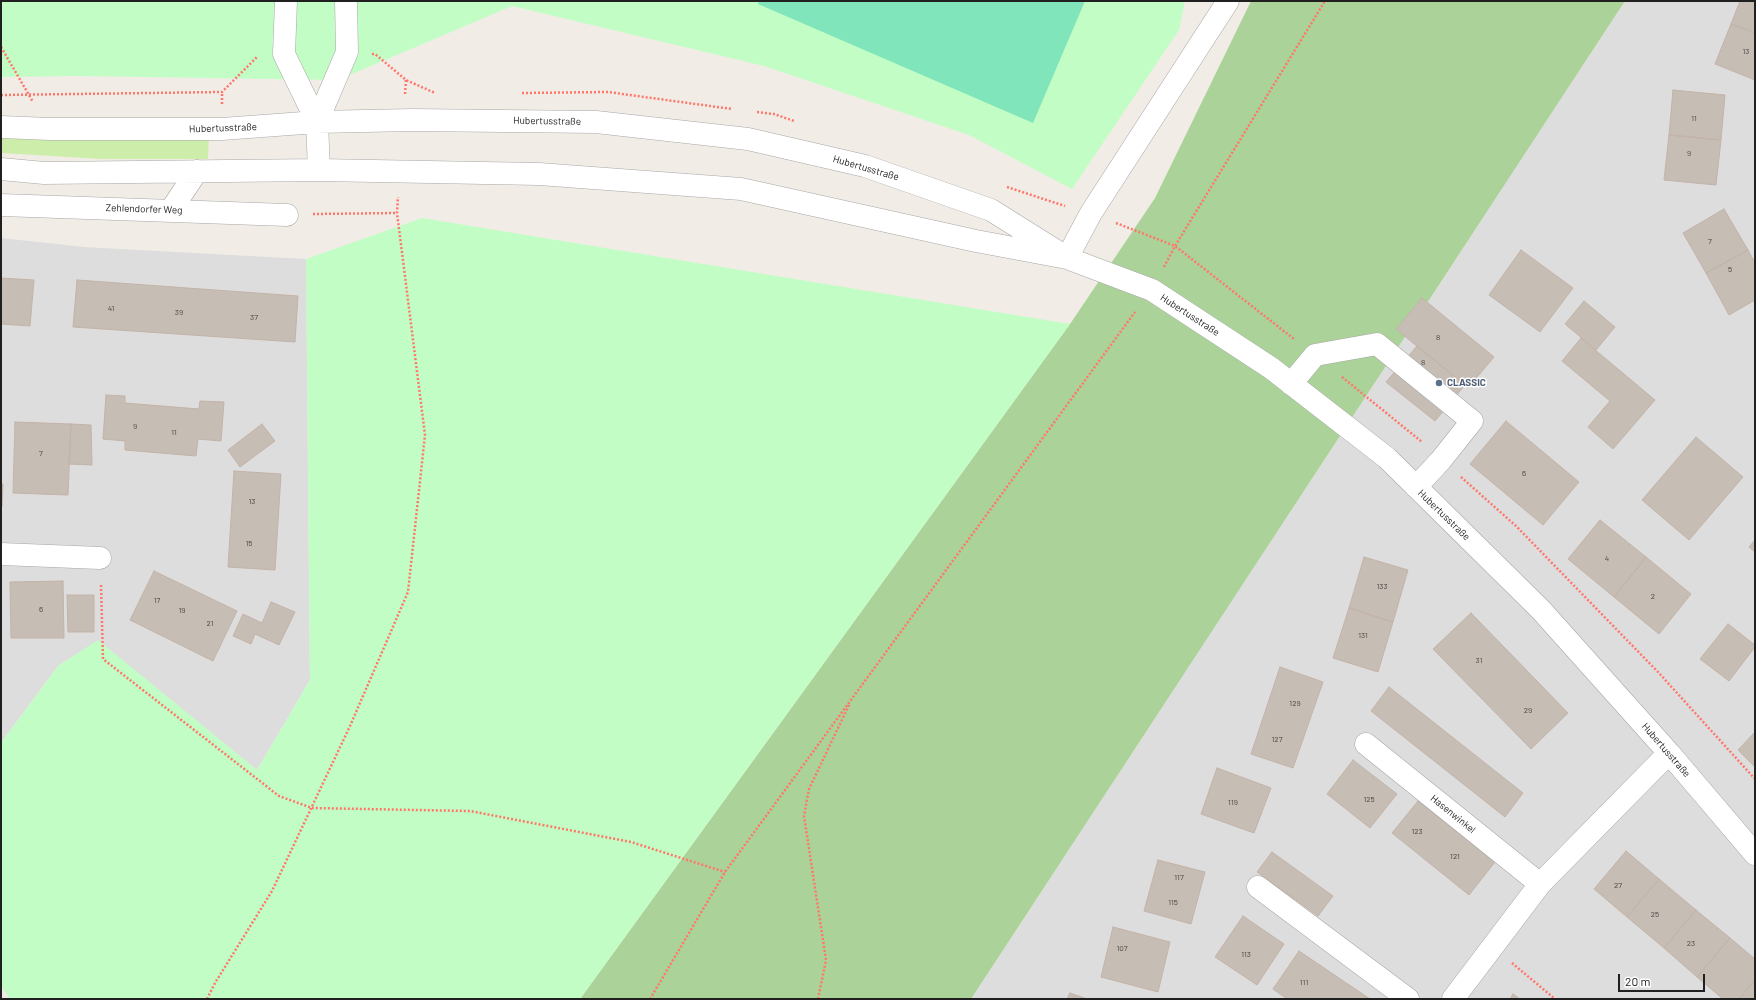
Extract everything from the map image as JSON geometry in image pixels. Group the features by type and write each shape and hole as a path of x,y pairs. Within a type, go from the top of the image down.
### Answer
{"street":[{"path":"286,1 284,54 316,122 319,170"},
{"path":"316,122 347,52 346,1"},
{"path":"1212,1 1212,27"},
{"path":"1067,258 1091,213 1228,1"},
{"name":"Hubertusstraße","path":"1,127 50,129 222,129 316,122 412,120 596,122 748,139 865,166 991,210 1067,258"},
{"name":"Hubertusstraße","path":"1,169 44,173 319,170 539,174 741,189 976,241 1067,258 1152,290 1272,368 1387,458 1541,610 1669,753 1755,854"},
{"path":"171,210 197,171"},
{"name":"Zehlendorfer Weg","path":"1,204 287,215"},
{"path":"1291,384 1315,355 1377,344 1472,421 1441,460 1416,487"},
{"path":"1,554 100,558"},
{"name":"Hasenwinkel","path":"1366,744 1540,884"},
{"path":"1453,999 1540,884 1669,753"},
{"path":"1258,887 1408,999"}],"path":[{"path":"650,999 725,872 1152,290 1175,246 1325,1"},
{"path":"1,47 50,129"},
{"path":"347,52 375,54 406,80 438,94"},
{"path":"1,95 29,96 222,92 261,54 284,54"},
{"path":"515,93 608,92 735,109"},
{"path":"750,111 774,114 797,121"},
{"path":"1000,185 1091,213 1175,246 1315,355 1404,427 1521,531 1658,672 1755,779"},
{"path":"207,999 215,983 272,891 350,726 408,592 425,435 397,213 287,215"},
{"path":"100,558 103,659 279,796 312,808 470,811 631,842 725,872"},
{"path":"818,999 826,960 804,816 809,789 851,699"},
{"path":"1493,947 1555,999"}],"shaded area":[{"path":"1625,1 1755,1 1755,999 971,999"},
{"path":"1,238 84,247 306,259 310,680 257,770 98,641 58,666 1,743"}],"green space":[{"path":"1,1 1185,1 1179,30 1072,189 969,135 764,66 512,6 338,80 79,76 1,77"},
{"path":"759,1 1085,1 1033,123 758,4"},
{"path":"1251,1 1625,1 971,999 580,999 1070,324 1155,198"},
{"path":"1,136 209,137 208,159 102,159 1,153"},
{"path":"422,218 1070,324 580,999 10,999 1,986 1,743 58,666 98,640 257,770 310,680 306,259"}],"building":[{"path":"1740,1 1755,1 1755,33 1731,24"},
{"path":"1731,24 1755,33 1755,80 1715,64"},
{"path":"1673,90 1725,95 1721,140 1669,135"},
{"path":"1669,135 1721,140 1716,185 1664,180"},
{"path":"1724,209 1748,250 1706,273 1683,233"},
{"path":"1521,250 1573,288 1540,332 1489,295"},
{"path":"1748,250 1755,263 1755,300 1729,315 1706,273"},
{"path":"1,278 34,280 30,326 1,324"},
{"path":"77,280 298,296 295,342 73,327"},
{"path":"1422,298 1494,357 1468,388 1396,329"},
{"path":"1584,301 1615,327 1596,350 1565,324"},
{"path":"1581,338 1655,400 1613,449 1588,427 1610,401 1562,361"},
{"path":"1417,346 1465,385 1435,421 1386,382"},
{"path":"106,395 125,396 125,403 199,409 200,401 224,402 221,441 198,439 196,456 125,450 125,441 103,439"},
{"path":"1506,421 1579,482 1543,525 1470,464"},
{"path":"15,422 71,424 68,495 13,493"},
{"path":"71,424 91,425 92,465 69,464"},
{"path":"262,424 275,441 240,467 228,450"},
{"path":"1696,437 1743,477 1689,540 1642,500"},
{"path":"234,471 281,474 275,570 228,567"},
{"path":"1,484 3,484 2,507 1,507"},
{"path":"1600,520 1646,557 1614,597 1568,559"},
{"path":"1755,540 1755,552 1749,547"},
{"path":"1364,557 1408,570 1393,622 1349,608"},
{"path":"1646,557 1691,594 1659,634 1614,597"},
{"path":"154,571 237,611 213,661 130,620"},
{"path":"63,581 64,638 11,638 10,582"},
{"path":"67,595 94,595 94,632 68,632"},
{"path":"271,602 295,612 279,645 255,634 251,644 233,636 243,614 262,623"},
{"path":"1349,608 1393,622 1378,672 1333,658"},
{"path":"1471,613 1568,713 1531,749 1433,649"},
{"path":"1728,624 1755,645 1729,681 1700,659"},
{"path":"1280,667 1323,682 1293,768 1251,754"},
{"path":"1389,687 1523,793 1505,817 1371,711"},
{"path":"1755,732 1755,767 1738,750"},
{"path":"1353,760 1397,794 1370,828 1327,794"},
{"path":"1217,768 1271,788 1254,833 1201,814"},
{"path":"1418,801 1495,862 1469,895 1392,833"},
{"path":"1626,851 1659,879 1627,917 1594,889"},
{"path":"1272,852 1333,896 1318,916 1257,872"},
{"path":"1158,860 1205,872 1191,924 1144,911"},
{"path":"1659,879 1696,910 1664,948 1627,917"},
{"path":"1696,910 1730,938 1697,977 1664,948"},
{"path":"1243,916 1284,944 1257,985 1215,957"},
{"path":"1113,927 1170,942 1158,992 1101,977"},
{"path":"1730,938 1755,959 1755,980 1739,999 1723,999 1697,977"},
{"path":"1299,951 1370,999 1287,999 1273,989"},
{"path":"1755,980 1755,999 1739,999"},
{"path":"1070,993 1087,999 1067,999"},
{"path":"1513,994 1520,999 1510,999"}],"place":[{"name":"CLASSIC","path":"1439,383"}]}
